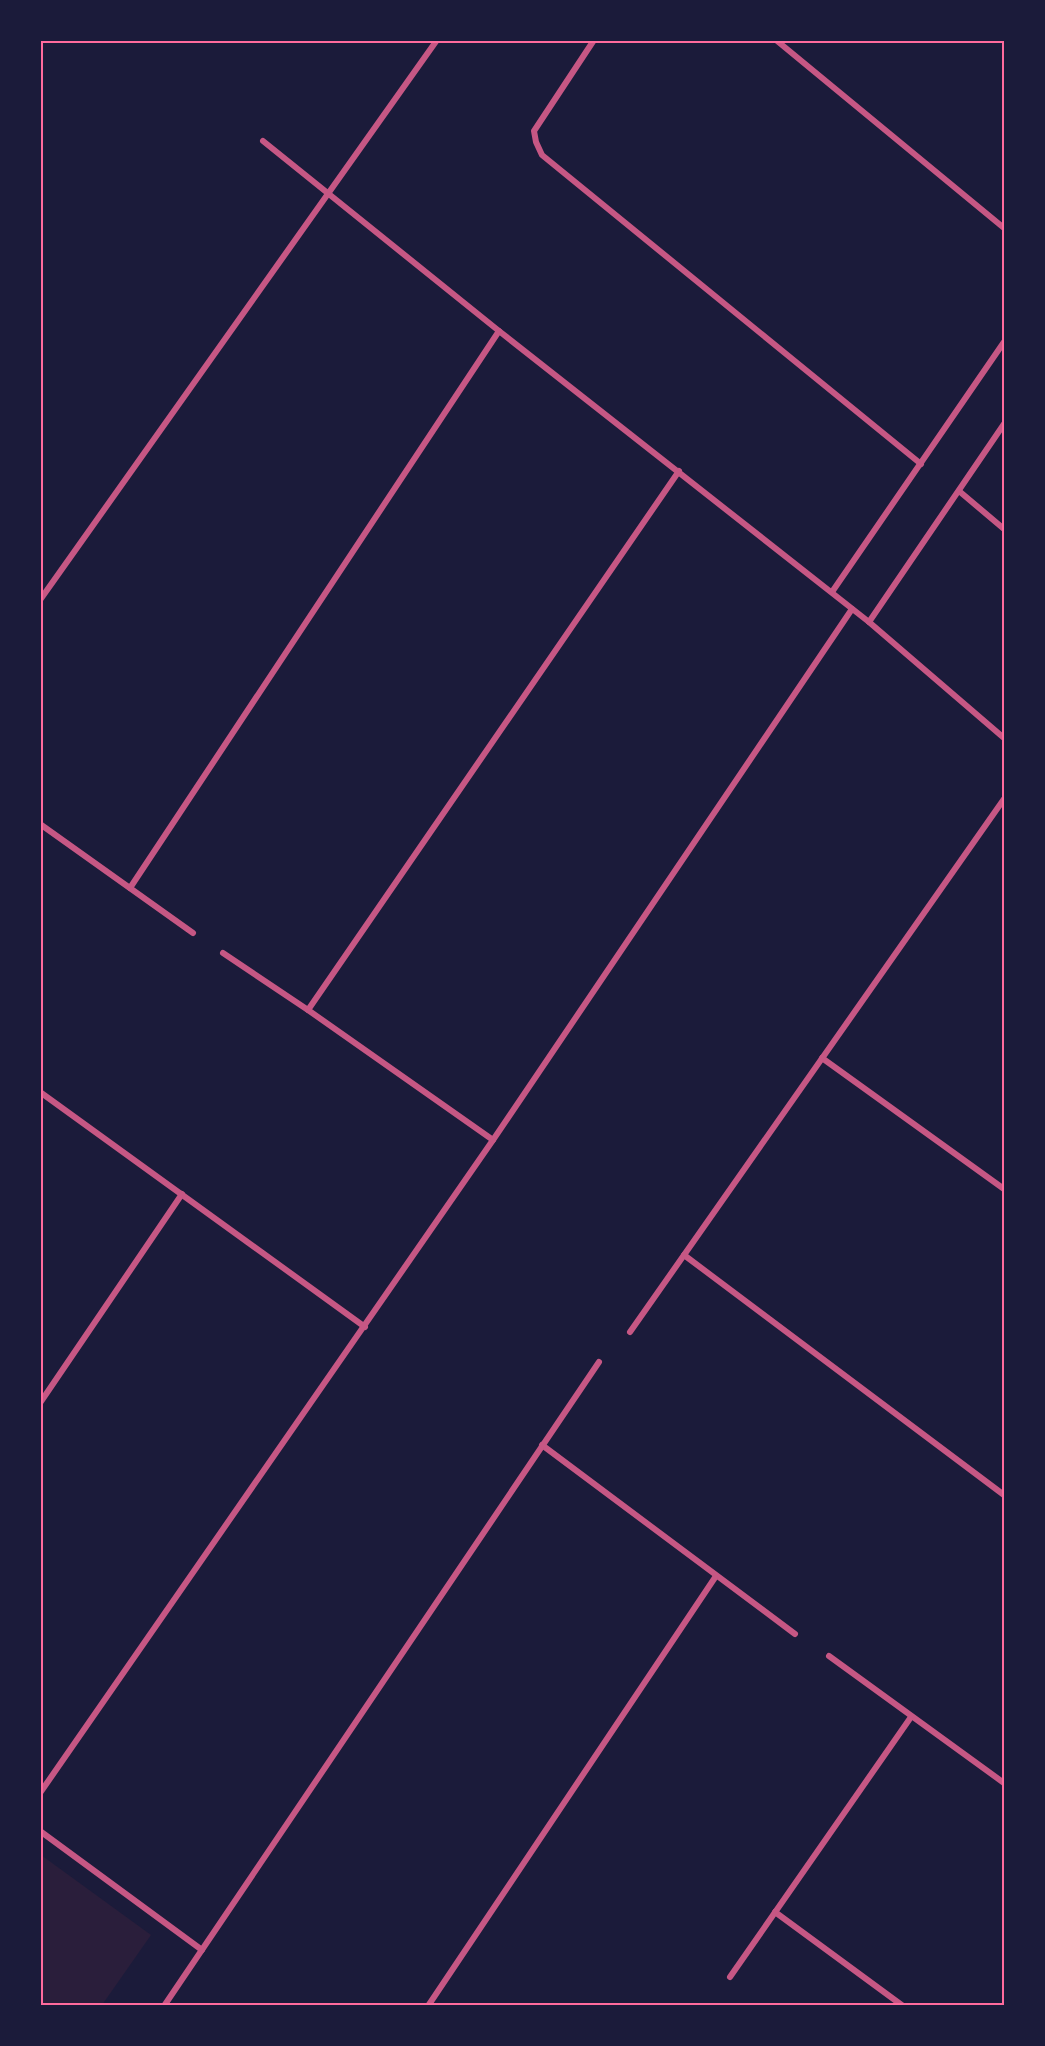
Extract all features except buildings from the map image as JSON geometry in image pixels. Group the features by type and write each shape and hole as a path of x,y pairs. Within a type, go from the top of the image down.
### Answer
{"street":[{"path":"40,600 437,40"},
{"path":"594,40 534,131 542,155 921,464"},
{"path":"777,40 1005,228"},
{"path":"263,141 499,331 832,592 1005,738"},
{"path":"130,888 499,331"},
{"path":"832,592 1005,342"},
{"path":"869,622 1005,424"},
{"path":"308,1010 680,471"},
{"path":"958,490 1005,529"},
{"path":"40,1793 494,1140 852,609"},
{"path":"630,1332 1005,799"},
{"path":"40,824 193,933"},
{"path":"223,953 494,1140"},
{"path":"822,1058 1005,1189"},
{"path":"40,1092 365,1327"},
{"path":"40,1403 182,1194"},
{"path":"684,1255 1005,1495"},
{"path":"164,2006 599,1362"},
{"path":"542,1445 795,1634"},
{"path":"428,2006 716,1576"},
{"path":"829,1656 1005,1783"},
{"path":"730,1977 911,1717"},
{"path":"40,1831 202,1950"},
{"path":"775,1912 903,2006"}],"shaded area":[{"path":"41,1855 151,1935 102,2005 41,2005"}]}
